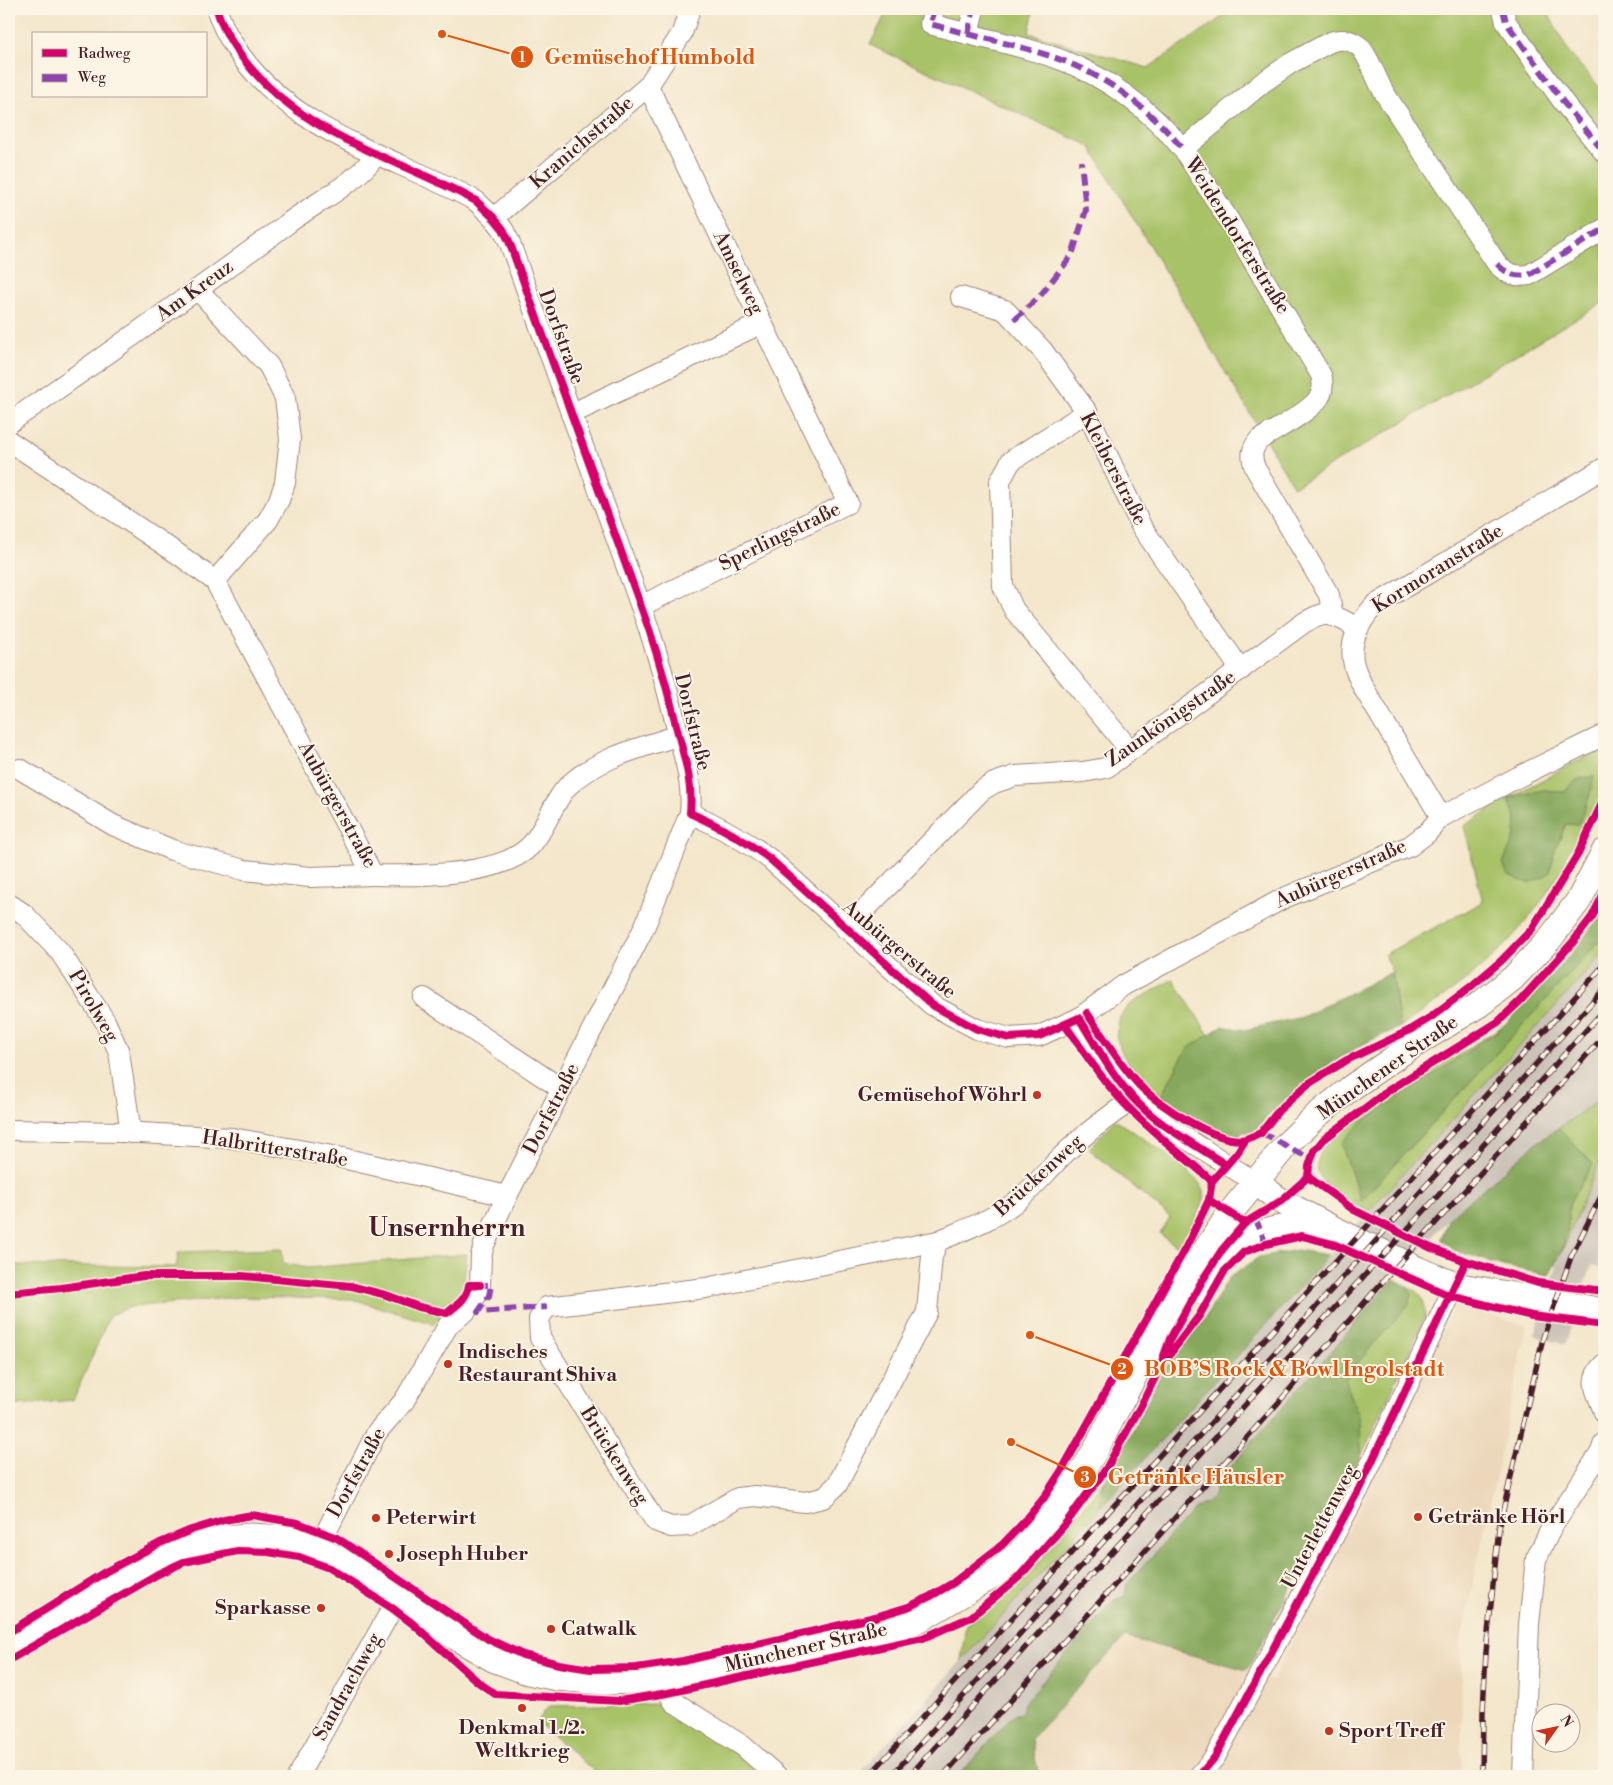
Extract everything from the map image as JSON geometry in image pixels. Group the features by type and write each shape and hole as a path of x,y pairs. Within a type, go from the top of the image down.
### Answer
{"main road":[{"name":"Münchener Straße","path":"9,1648 139,1569 168,1554 192,1545 222,1538 251,1536 285,1538 318,1548 377,1583 455,1637 493,1658 528,1672 557,1678 605,1682 661,1680 884,1633 922,1618 991,1577 1021,1552 1050,1517 1076,1482 1096,1449 1151,1344 1221,1227 1286,1145 1316,1116 1352,1087 1406,1050 1480,1004 1513,978 1549,940 1579,900 1604,852"},
{"path":"1255,1182 1281,1201 1334,1229 1455,1285 1604,1311"},
{"path":"1151,1344 1188,1309 1215,1267 1244,1239 1261,1232 1285,1227 1299,1226 1334,1229"}],"street":[{"name":"Dorfstraße","path":"217,9 222,23 238,51 272,89 303,115 327,130 376,155 476,201 503,229 509,241 641,606 662,670 679,735 692,797 690,812 644,928 508,1196 480,1256 480,1285 477,1294 466,1311 448,1324 404,1401 376,1432 318,1548"},
{"name":"Kranichstraße","path":"494,218 648,86 682,33 690,9"},
{"path":"934,9 930,24 1039,53 1086,70 1108,82 1136,102 1167,130 1183,149"},
{"path":"968,34 974,9"},
{"path":"1503,9 1506,22 1564,103 1604,152"},
{"name":"Weidendorferstraße","path":"1333,616 1329,595 1255,468 1252,456 1255,445 1259,440 1314,404 1323,388 1321,375 1235,230 1183,149 1276,73 1334,40 1347,40 1353,42 1363,51 1381,88 1502,270 1515,276 1529,275 1604,229"},
{"name":"Amselweg","path":"571,414 762,323 648,86"},
{"name":"Am Kreuz","path":"9,423 198,290 293,219 352,181 367,167 376,155"},
{"path":"198,290 269,366 285,398 290,439 286,483 275,507 268,520 215,581"},
{"name":"Kleiberstraße","path":"961,296 1005,310 1042,351 1087,412 1141,526 1241,670"},
{"name":"Sperlingstraße","path":"641,606 848,503 762,323"},
{"path":"1087,412 1011,461 1000,481 1003,586 1014,610 1130,750"},
{"name":"Aubürgerstraße","path":"9,441 178,554 215,581 372,875 415,876 463,871 500,864 516,857 531,845 568,786 600,762 679,735"},
{"name":"Kormoranstraße","path":"1441,817 1363,687 1354,666 1352,646 1364,616 1375,605 1604,468"},
{"name":"Zaunkönigstraße","path":"846,929 981,792 994,783 1015,776 1082,772 1106,768 1305,622 1320,615 1333,616"},
{"path":"1333,616 1358,629"},
{"name":"Aubürgerstraße","path":"690,812 745,840 764,854 932,1005 977,1029 1009,1038 1039,1036 1079,1018 1124,985 1284,898 1410,846 1441,817 1604,735"},
{"path":"20,769 113,825 172,850 244,870 310,877 372,875"},
{"name":"Pirolweg","path":"9,904 24,914 60,952 105,1021 119,1052 131,1133"},
{"path":"424,998 562,1089"},
{"path":"1079,1018 1112,1071 1134,1099 1165,1125 1255,1182"},
{"name":"Brückenweg","path":"938,1241 932,1256 927,1312 837,1485 823,1498 804,1502 755,1496 738,1498 689,1526 671,1527 655,1521 540,1338 539,1319 547,1307 706,1288 938,1241 988,1221 1038,1183 1063,1155 1100,1122 1134,1099"},
{"name":"Halbritterstraße","path":"9,1130 232,1138 338,1157 508,1196"},
{"name":"Unterlettenweg","path":"1198,1776 1215,1758 1360,1489 1455,1285"},
{"path":"1604,1364 1595,1376 1595,1388 1604,1412"},
{"path":"1523,1776 1528,1624 1536,1559 1554,1523 1601,1452 1604,1443"},
{"name":"Sandrachweg","path":"298,1776 398,1598"},
{"path":"661,1680 674,1702 743,1746 776,1776"}],"shaded area":[{"path":"1604,953 1604,1096 1539,1141 1449,1218 1383,1291 1216,1484 1216,1492 1206,1505 1195,1508 1127,1584 1125,1597 1114,1600 1024,1703 1023,1713 1013,1715 958,1776 857,1776"},
{"path":"1604,1150 1604,1269 1592,1265 1565,1345 1534,1335 1561,1254"},
{"path":"1455,1305 1527,1326 1461,1641 1462,1776 1039,1776 1031,1739 1125,1637 1247,1670 1272,1681 1367,1492"}],"green space":[{"path":"888,9 1034,9 1029,33 1148,68 1234,9 1546,9 1569,53 1604,92 1604,302 1294,487 1090,146 870,45"},
{"path":"1604,747 1605,780 1600,799 1561,872 1542,900 1522,926 1489,961 1452,991 1400,1027 1392,972 1385,954 1483,902 1464,826 1508,798","holes":["1578,779 1578,825 1566,824 1554,853 1550,873 1503,863 1515,836 1516,818 1508,798 1544,790 1564,793"]},
{"path":"1594,776 1589,798 1578,825 1566,824 1554,853 1550,873 1538,880 1529,882 1507,874 1503,863 1515,836 1516,818 1508,798 1544,790 1564,792 1578,779"},
{"path":"1604,909 1604,936 1361,1201 1341,1143 1362,1122 1501,1028 1579,945"},
{"path":"1604,936 1604,953 1369,1211 1353,1204 1329,1187 1318,1173 1317,1165 1323,1148 1332,1139 1400,1092 1503,1026 1362,1122 1341,1143 1361,1200"},
{"path":"1392,972 1400,1027 1362,1045 1318,1073 1290,1095 1254,1132 1243,1132 1239,1137 1230,1136 1199,1121 1161,1096 1187,1049 1222,1026 1244,1030 1302,1017"},
{"path":"1173,979 1209,1035 1187,1049 1161,1096 1141,1078 1123,1055 1116,1036 1120,1017 1129,1005"},
{"path":"1604,1096 1604,1150 1561,1254 1568,1226 1569,1203 1593,1164 1559,1128"},
{"path":"1115,1120 1179,1163 1200,1183 1204,1192 1202,1205 1191,1228 1178,1247 1160,1234 1170,1217 1089,1149"},
{"path":"1559,1128 1593,1164 1569,1203 1568,1226 1561,1254 1549,1275 1503,1266 1454,1250 1441,1239 1449,1218 1539,1141"},
{"path":"282,1249 283,1263 307,1268 467,1254 462,1297 434,1324 352,1299 240,1297 131,1307 110,1315 73,1400 9,1406 9,1265 176,1267 179,1252"},
{"path":"1297,1250 1329,1255 1100,1508 1103,1481 1130,1436 1163,1370 1204,1320 1229,1278 1259,1257"},
{"path":"1394,1279 1407,1286 1412,1294 1409,1304 1345,1380 1360,1419 1361,1457 1247,1670 1125,1637 1031,1739 1039,1776 958,1776 1013,1715 1022,1713 1024,1703 1114,1600 1125,1596 1127,1584 1195,1508 1204,1505 1213,1497 1216,1484"},
{"path":"1407,1286 1417,1292 1422,1298 1425,1317 1361,1457 1360,1419 1345,1380 1412,1294"},
{"path":"1103,1481 1100,1508 961,1661 966,1624 987,1611 1024,1578 1058,1540"},
{"path":"661,1704 741,1752 765,1776 600,1776 537,1722 549,1706"}],"railway":[{"path":"869,1776 1604,965"},
{"path":"891,1776 1604,989"},
{"path":"909,1776 1264,1384 1427,1208 1604,1010"},
{"path":"943,1776 1604,1036"},
{"path":"1482,1776 1486,1652 1499,1528 1543,1338 1571,1257 1604,1190"}],"marked path":[{"path":"934,9 930,24 968,34 974,9"},
{"path":"1503,9 1506,22 1564,103 1604,152"},
{"path":"968,34 1052,57 1098,77 1144,109 1183,149"},
{"path":"1014,320 1040,296 1072,255 1086,210 1081,161"},
{"path":"1497,264 1512,274 1520,276 1529,275 1604,229"},
{"path":"1261,1133 1311,1159"},
{"path":"1255,1217 1266,1244"},
{"path":"476,1285 491,1285 489,1296 478,1312 547,1307"}],"cycle path":[{"path":"217,9 227,34 241,56 265,84 291,106 350,142 476,201 503,229 509,241 649,629 686,763 691,802 690,813 732,834 770,859 932,1005 977,1029 1009,1038 1039,1036 1079,1018 1104,1059 1142,1108 1177,1134 1226,1165"},
{"path":"1604,799 1578,854 1532,929 1501,961 1431,1017 1408,1031 1347,1060 1308,1084 1279,1110 1261,1133 1246,1139 1237,1153 1212,1181 1209,1200 1245,1223 1281,1201 1308,1177 1314,1151 1324,1139 1389,1090 1498,1022 1521,1000 1573,942 1592,917 1604,893"},
{"path":"1087,1013 1125,1068 1148,1093 1174,1112 1205,1130 1221,1136 1246,1139"},
{"path":"1065,1025 1101,1076 1125,1104 1156,1134 1212,1181"},
{"path":"1308,1177 1354,1210 1431,1248 1538,1283 1604,1291"},
{"path":"9,1632 105,1572 160,1543 191,1530 224,1520 252,1515 298,1523 337,1538 488,1639 523,1655 559,1664 591,1669 636,1668 683,1661 875,1617 908,1607 953,1583 1002,1545 1043,1499 1062,1470 1155,1303 1209,1200"},
{"path":"9,1660 158,1574 184,1562 238,1551 268,1552 299,1557 329,1568 392,1608 413,1624 478,1682 495,1694 619,1701 668,1693 923,1638 971,1617 1019,1577 1066,1523 1106,1469 1144,1400 1160,1367 1170,1339 1202,1281 1222,1250 1245,1223"},
{"path":"1166,1359 1199,1316 1224,1272 1244,1252 1266,1244 1302,1236 1333,1244 1450,1296 1532,1316 1604,1325"},
{"path":"1199,1776 1215,1757 1359,1489 1466,1261"},
{"path":"9,1293 61,1288 144,1276 242,1276 351,1286 386,1295 419,1307 447,1313 464,1298 469,1285 480,1285"}],"place":[{"name":"Gemüsehof Humbold","path":"442,34"},
{"name":"Gemüsehof Wöhrl","path":"1037,1095"},
{"name":"BOB’S Rock & Bowl Ingolstadt","path":"1030,1335"},
{"name":"Indisches Restaurant Shiva","path":"448,1364"},
{"name":"Getränke Häusler","path":"1011,1442"},
{"name":"Getränke Hörl","path":"1418,1517"},
{"name":"Peterwirt","path":"376,1518"},
{"name":"Joseph Huber","path":"389,1554"},
{"name":"Sparkasse","path":"321,1608"},
{"name":"Catwalk","path":"551,1629"},
{"name":"Denkmal 1./2. Weltkrieg","path":"522,1708"},
{"name":"Sport Treff","path":"1329,1731"}],"district":[{"name":"Unsernherrn","path":"447,1228"}]}
